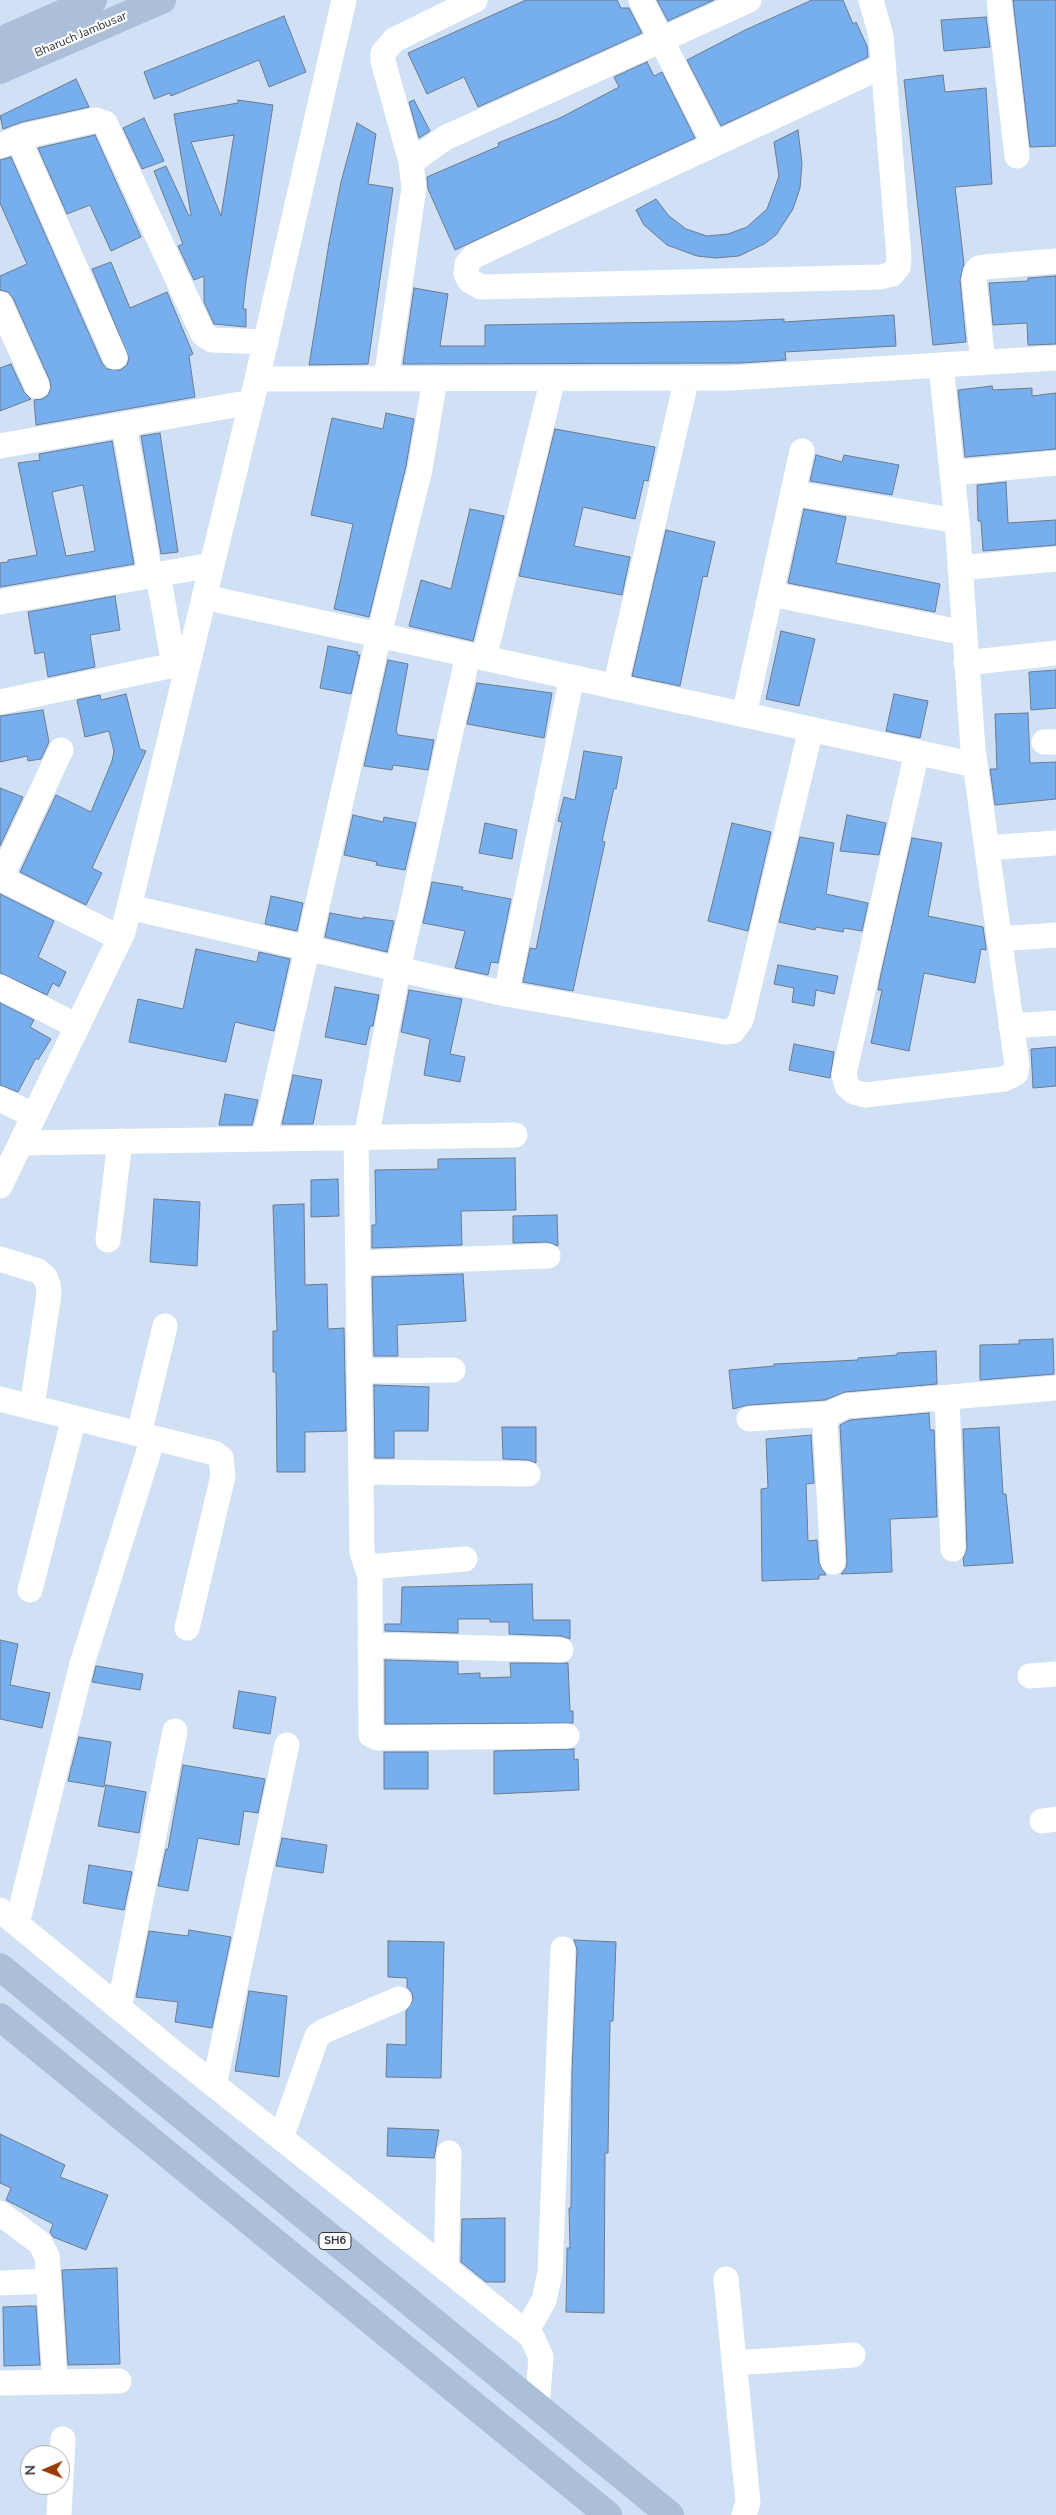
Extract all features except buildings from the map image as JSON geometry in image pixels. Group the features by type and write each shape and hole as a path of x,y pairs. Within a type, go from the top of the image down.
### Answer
{"main road":[{"path":"0,41 93,0"},
{"name":"Bharuch Jambusar","path":"0,70 156,1"},
{"name":"SH6","path":"0,1968 670,2515"},
{"path":"0,2017 608,2515"}],"street":[{"path":"0,1186 120,938 129,907 181,664 204,598 255,391 344,0"},
{"path":"386,379 414,188 411,162 382,61 383,53 394,40 475,0"},
{"path":"641,0 714,144"},
{"path":"411,162 445,138 749,0"},
{"path":"871,0 878,20 883,66 899,258 898,267 892,274 881,277 481,287 470,281 466,274 467,264 474,256 883,66"},
{"path":"999,0 1016,156"},
{"path":"116,357 9,142 96,120 105,123 203,334 212,340 266,342"},
{"path":"983,362 974,279 975,273 979,268 985,267 1056,261"},
{"path":"0,304 37,386"},
{"path":"0,446 124,424 255,391 386,379 730,378 1056,358"},
{"path":"917,752 844,1074 848,1086 854,1092 865,1095 1011,1077 1016,1073 1017,1065 975,765 966,663 957,520 942,365"},
{"path":"615,687 686,378"},
{"path":"264,1139 379,636 420,469 435,379"},
{"path":"553,379 476,656 398,970 361,1138 358,1263 359,1371 362,1552 370,1577 370,1732 374,1738 567,1736"},
{"path":"124,424 154,575 181,664"},
{"path":"744,715 802,451"},
{"path":"952,473 1056,463"},
{"path":"793,493 957,520"},
{"path":"960,568 1056,559"},
{"path":"0,602 212,564"},
{"path":"771,594 964,633"},
{"path":"204,598 975,765"},
{"path":"966,663 1056,653"},
{"path":"0,702 181,664"},
{"path":"506,994 572,677"},
{"path":"129,907 506,994 725,1032 733,1031 738,1027 811,729"},
{"path":"61,750 0,878 120,938"},
{"path":"987,848 1056,842"},
{"path":"999,940 1056,935"},
{"path":"0,987 77,1026"},
{"path":"1011,1026 1056,1023"},
{"path":"0,1099 34,1116"},
{"path":"21,1143 515,1136"},
{"path":"108,1240 120,1142"},
{"path":"358,1263 548,1256"},
{"path":"0,1259 38,1271 45,1277 48,1285 32,1407"},
{"path":"164,1326 146,1436 9,1917 214,2085 532,2337 541,2358 537,2407"},
{"path":"359,1371 453,1370"},
{"path":"749,1419 829,1414 846,1406 1056,1388"},
{"path":"947,1398 953,1549"},
{"path":"0,1399 214,1453 221,1458 224,1466 187,1628"},
{"path":"829,1414 825,1423 833,1562"},
{"path":"30,1590 74,1418"},
{"path":"361,1472 528,1474"},
{"path":"367,1567 465,1559"},
{"path":"370,1645 561,1650"},
{"path":"1030,1676 1056,1674"},
{"path":"119,2008 174,1731"},
{"path":"214,2085 287,1744"},
{"path":"526,2332 544,2300 550,2273 563,1949"},
{"path":"281,2138 317,2036 324,2030 399,1998"},
{"path":"446,2269 448,2153"},
{"path":"0,2213 40,2243 44,2249 49,2280 55,2382"},
{"path":"0,2283 49,2280"},
{"path":"726,2280 748,2502 744,2515"},
{"path":"734,2363 853,2355"},
{"path":"0,2383 119,2381"},
{"path":"59,2515 63,2439"}]}
